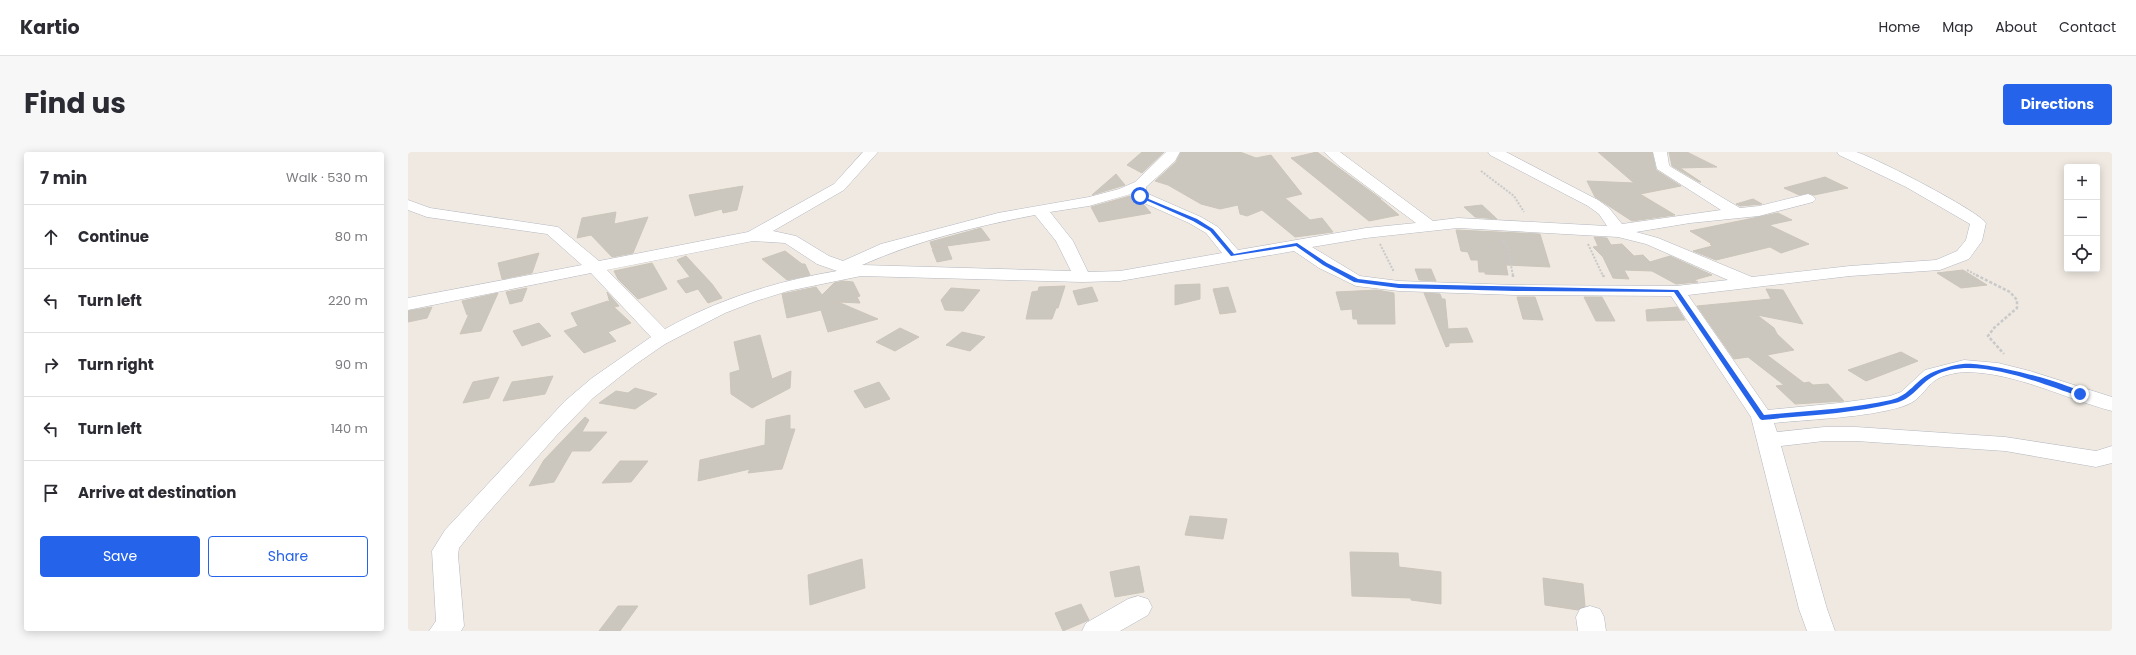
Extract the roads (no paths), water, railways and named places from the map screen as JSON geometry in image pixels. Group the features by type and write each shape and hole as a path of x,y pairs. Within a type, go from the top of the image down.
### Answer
{"street":[{"path":"753,236 839,187 871,152"},
{"path":"443,631 450,626 445,551 460,528 557,420 599,382 663,338 702,315 729,303 780,287 854,269 887,248 1004,216 1089,201 1124,192 1140,185 1170,158 1173,152"},
{"path":"1331,152 1358,174 1401,203 1428,225"},
{"path":"1495,152 1593,203 1604,210 1619,230 1652,241 1752,283"},
{"path":"1660,152 1662,166 1666,170 1737,213"},
{"path":"1297,245 1325,264 1356,281 1399,286 1515,290 1676,291 1850,271 1917,268 1952,262 1963,255 1974,241 1978,223 1969,216 1911,184 1844,152"},
{"path":"1140,185 1137,191 1140,196 1195,220 1212,230 1233,255"},
{"path":"408,304 594,266 753,236 770,236 790,239 823,260 854,269 1082,277 1120,276 1233,255 1374,232 1428,225 1495,224 1619,230 1773,208 1808,199"},
{"path":"408,206 428,212 552,230 594,266 663,338"},
{"path":"1039,210 1050,219 1070,246 1082,277"},
{"path":"1676,291 1762,417 1813,609 1821,631"},
{"path":"1762,417 1840,410 1894,402 1908,396 1932,374 1964,366 1998,369 2024,375 2112,404"},
{"path":"1768,440 1824,434 1856,434 2005,444 2096,459 2112,454"},
{"path":"1096,631 1138,607"}]}
